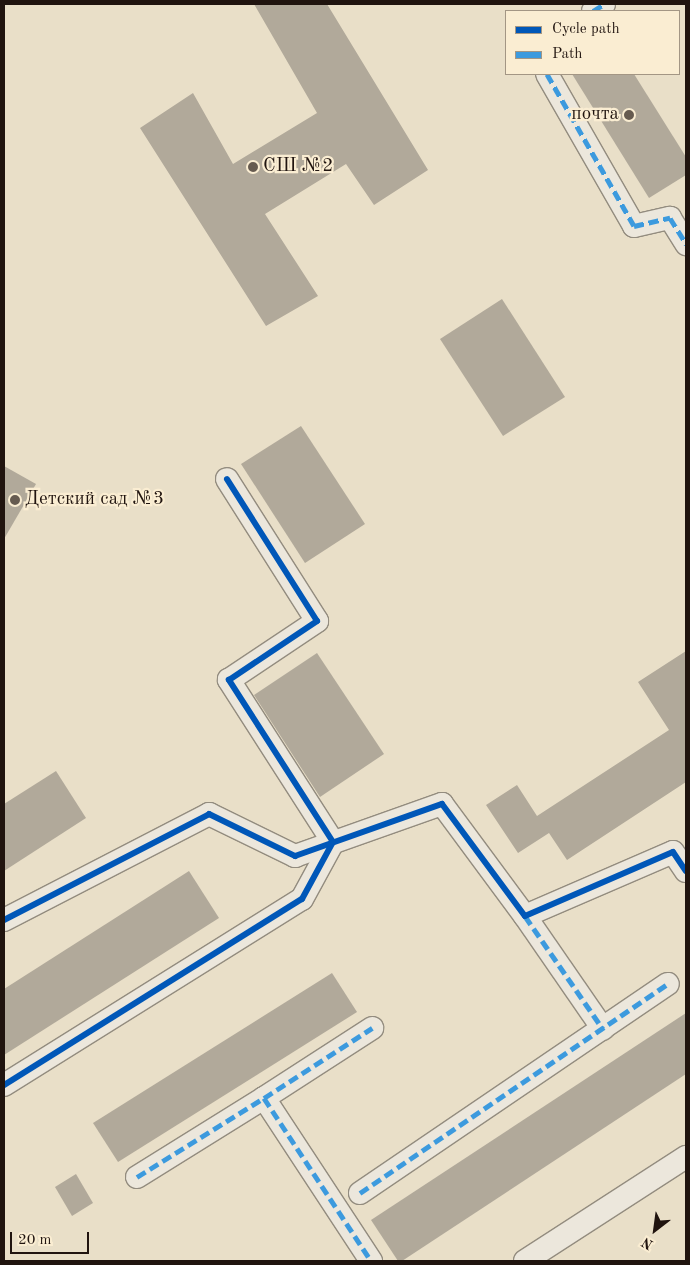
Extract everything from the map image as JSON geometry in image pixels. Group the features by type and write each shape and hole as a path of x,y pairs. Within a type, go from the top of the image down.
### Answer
{"street":[{"path":"548,75 634,226 670,218 686,244"},
{"path":"227,479 317,621 228,680 333,842"},
{"path":"4,920 209,814 295,856 442,804 525,916 602,1029"},
{"path":"4,1085 302,899 333,842"},
{"path":"525,916 673,852 686,871"},
{"path":"360,1193 668,984"},
{"path":"137,1177 372,1028"},
{"path":"264,1098 370,1261"},
{"path":"525,1261 686,1157"}],"building":[{"name":"СШ №2","path":"254,4 327,4 428,170 374,205 346,164 265,214 318,296 266,326 140,128 193,93 233,164 317,113"},
{"name":"почта","path":"573,75 635,75 686,157 686,175 649,198"},
{"path":"502,299 565,397 503,436 440,339"},
{"path":"301,426 365,524 305,563 241,464"},
{"name":"Детский сад №3","path":"4,466 36,484 4,539"},
{"path":"686,651 686,782 567,860 549,833 518,853 486,805 517,785 537,816 669,730 638,682"},
{"path":"317,653 384,754 320,797 254,695"},
{"path":"56,771 86,818 4,871 4,804"},
{"path":"189,871 219,918 4,1055 4,989"},
{"path":"332,973 357,1012 118,1162 93,1123"},
{"path":"686,1013 686,1074 402,1261 398,1261 371,1220"},
{"path":"76,1174 93,1203 72,1216 55,1187"}],"marked path":[{"path":"595,10 604,4"},
{"path":"548,75 634,226 670,218 686,244"},
{"path":"525,916 603,1029"},
{"path":"360,1193 668,984"},
{"path":"264,1098 372,1028"},
{"path":"137,1177 264,1098 371,1261"}],"cycle path":[{"path":"4,1085 302,899 333,842 229,680 317,621 227,479"},
{"path":"4,920 209,814 295,856 442,804 525,916 673,852 686,871"}],"place":[{"name":"почта","path":"629,115"},
{"name":"СШ №2","path":"253,167"},
{"name":"Детский сад №3","path":"15,500"}]}
